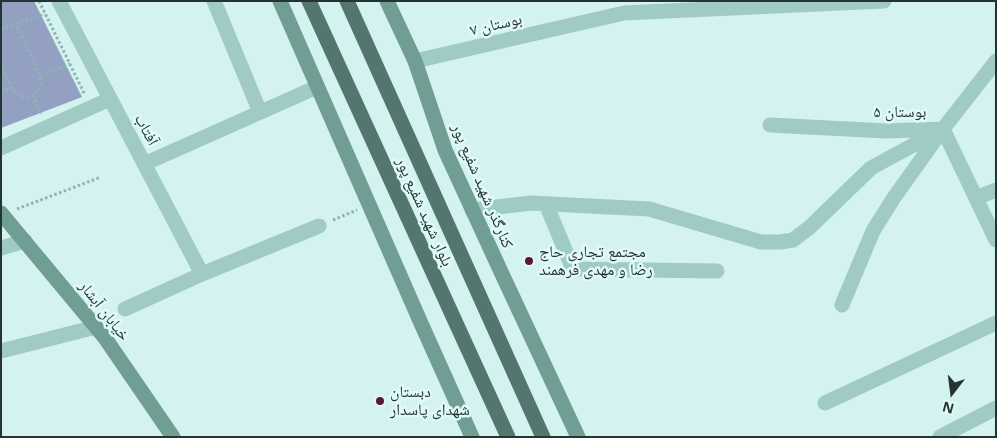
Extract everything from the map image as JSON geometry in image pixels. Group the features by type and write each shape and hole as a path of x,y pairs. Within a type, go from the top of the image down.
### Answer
{"main road":[{"path":"280,1 472,437"},
{"name":"بلوار شهید شفیع پور","path":"310,1 508,437"},
{"name":"بلوار شهید شفیع پور","path":"347,1 543,437"},
{"name":"کنارگذر شهید شفیع پور","path":"387,1 415,62 445,150 578,437"},
{"name":"خیابان آبشار","path":"2,214 105,338 173,437"}],"street":[{"name":"آفتاب","path":"59,1 202,274"},
{"path":"214,1 260,112"},
{"name":"بوستان ۷","path":"415,62 624,13 884,1"},
{"name":"بوستان ۵","path":"770,125 886,131 942,129 996,61"},
{"path":"144,164 317,87"},
{"path":"1,148 110,99"},
{"path":"942,129 996,240"},
{"path":"472,210 531,203 649,209 761,242 793,240 810,227 871,168 942,129"},
{"path":"842,305 873,231 942,129"},
{"path":"976,198 996,190"},
{"path":"546,204 573,269 717,271"},
{"path":"126,309 202,274 319,226"},
{"path":"1,248 25,241"},
{"path":"825,403 996,323"},
{"path":"1,351 96,328"},
{"path":"940,437 996,408"}],"path":[{"path":"39,1 86,98"},
{"path":"1,29 45,14"},
{"path":"1,63 17,93 29,97 36,94 40,89 40,76 16,23"},
{"path":"40,76 70,64"},
{"path":"1,92 13,87"},
{"path":"32,95 42,117"},
{"path":"2,214 102,177"},
{"path":"319,226 369,205"}],"shaded area":[{"path":"1,1 34,1 82,97 1,128"}],"place":[{"name":"مجتمع تجاری حاج رضا و مهدی فرهمند","path":"529,261"},
{"name":"دبستان شهدای پاسدار","path":"380,401"}]}
